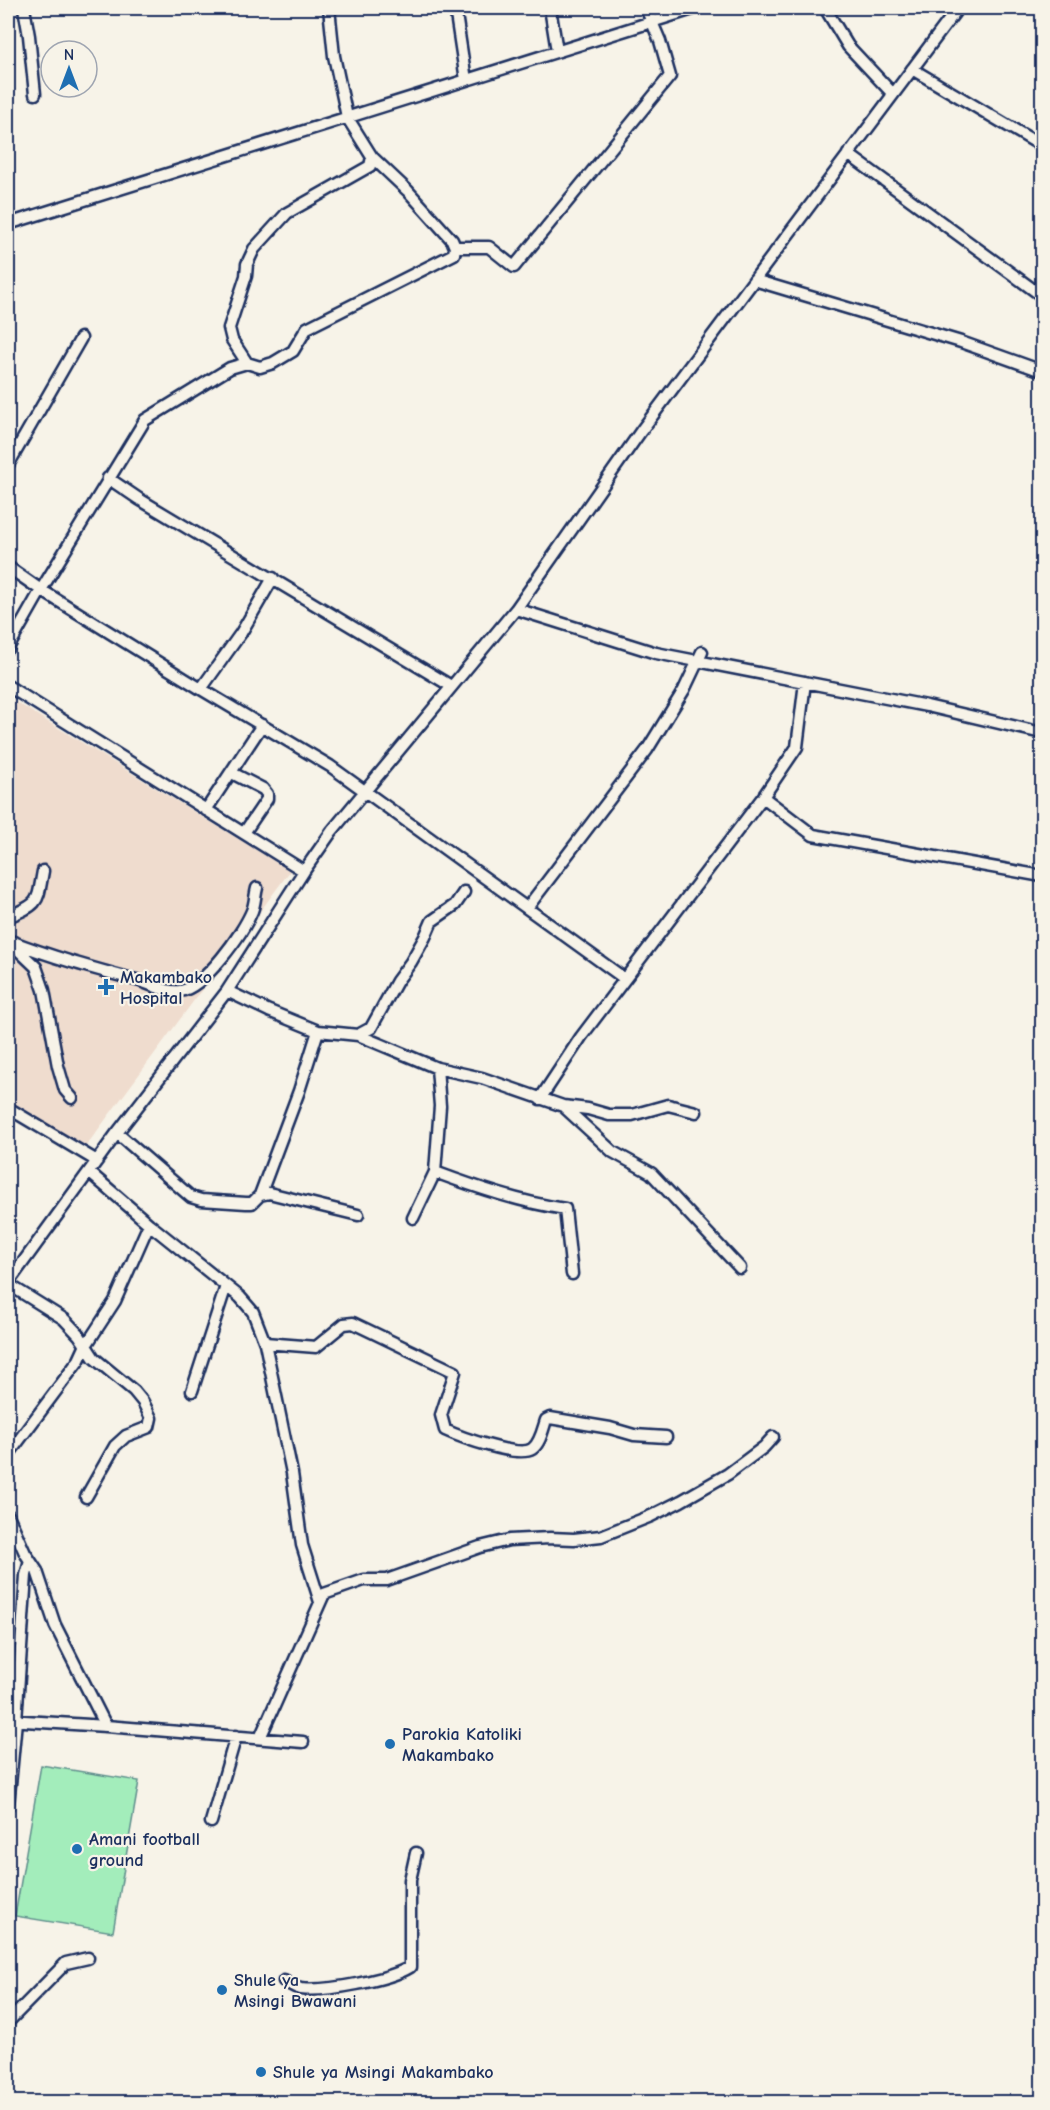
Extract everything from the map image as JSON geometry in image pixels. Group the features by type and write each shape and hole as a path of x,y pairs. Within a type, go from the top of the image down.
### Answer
{"street":[{"path":"24,8 35,94"},
{"path":"8,648 108,478 145,420 230,368 247,363 260,367 273,363 293,351 307,328 454,254 453,240 408,191 372,157 347,117 334,56 328,8"},
{"path":"455,8 466,80"},
{"path":"550,8 557,51"},
{"path":"455,247 489,247 514,267 670,76 663,49 646,8"},
{"path":"8,224 696,8"},
{"path":"825,8 848,46 893,94"},
{"path":"86,1497 115,1446 126,1436 149,1426 151,1418 134,1391 94,1358 79,1335 63,1319 8,1284 117,1133 227,991 304,871 333,831 516,609 641,431 958,8"},
{"path":"912,69 1042,146"},
{"path":"848,154 1042,296"},
{"path":"247,363 232,340 229,328 254,249 287,213 370,166 372,157"},
{"path":"754,280 961,342 1042,371"},
{"path":"8,465 81,338"},
{"path":"108,478 139,499 451,686"},
{"path":"8,566 41,590 330,766 625,979"},
{"path":"8,566 30,579"},
{"path":"201,689 241,633 273,578"},
{"path":"516,609 656,653 700,657 805,682 927,706 1042,734"},
{"path":"527,908 647,750 684,690 700,657"},
{"path":"540,1099 581,1037 763,797 797,747 805,682"},
{"path":"8,686 304,871"},
{"path":"206,810 262,725"},
{"path":"232,773 267,794 267,799 244,834"},
{"path":"763,797 813,835 1042,876"},
{"path":"8,917 28,908 38,899 43,871"},
{"path":"72,1098 65,1089 58,1066 44,990 36,967 8,940 43,954 112,975 170,991 182,991 203,980 221,960 252,911 257,888"},
{"path":"358,1035 371,1028 397,981 416,954 432,921 455,904 464,892"},
{"path":"227,991 318,1031 358,1035 437,1068 482,1078 563,1106 588,1109 609,1115 632,1115 668,1105 696,1112"},
{"path":"117,1133 190,1197 201,1200 252,1203 260,1195 299,1091 318,1031"},
{"path":"414,1218 435,1172 440,1106 437,1068"},
{"path":"563,1106 613,1152 651,1173 740,1268"},
{"path":"8,1108 97,1161"},
{"path":"89,1172 254,1311 265,1343 292,1473 302,1545 320,1602"},
{"path":"435,1172 501,1196 566,1209 572,1274"},
{"path":"260,1195 269,1193 358,1215"},
{"path":"8,1455 79,1359 115,1301 149,1224"},
{"path":"192,1391 226,1286"},
{"path":"265,1343 316,1347 344,1324 353,1323 455,1372 441,1415 445,1430 501,1448 526,1452 532,1449 537,1444 546,1420 550,1418 610,1428 634,1435 666,1437"},
{"path":"260,1738 324,1594 364,1580 387,1580 480,1547 509,1540 601,1536 671,1506 728,1474 764,1447 773,1437"},
{"path":"8,1515 37,1571 56,1625 106,1726"},
{"path":"8,1806 12,1721 26,1575 30,1561"},
{"path":"12,1721 303,1742"},
{"path":"211,1822 236,1736"},
{"path":"284,1981 299,1989 334,1989 398,1974 410,1967 410,1880 416,1853"},
{"path":"8,2022 66,1963 88,1958"}],"shaded area":[{"name":"Makambako Hospital","path":"8,697 290,871 83,1150 8,1103"}],"green space":[{"name":"Amani football ground","path":"41,1765 139,1781 113,1932 15,1916"}],"place":[{"name":"Makambako Hospital","path":"106,987"},
{"name":"Parokia Katoliki Makambako","path":"390,1744"},
{"name":"Amani football ground","path":"77,1849"},
{"name":"Shule ya Msingi Bwawani","path":"222,1990"},
{"name":"Shule ya Msingi Makambako","path":"261,2072"}]}
